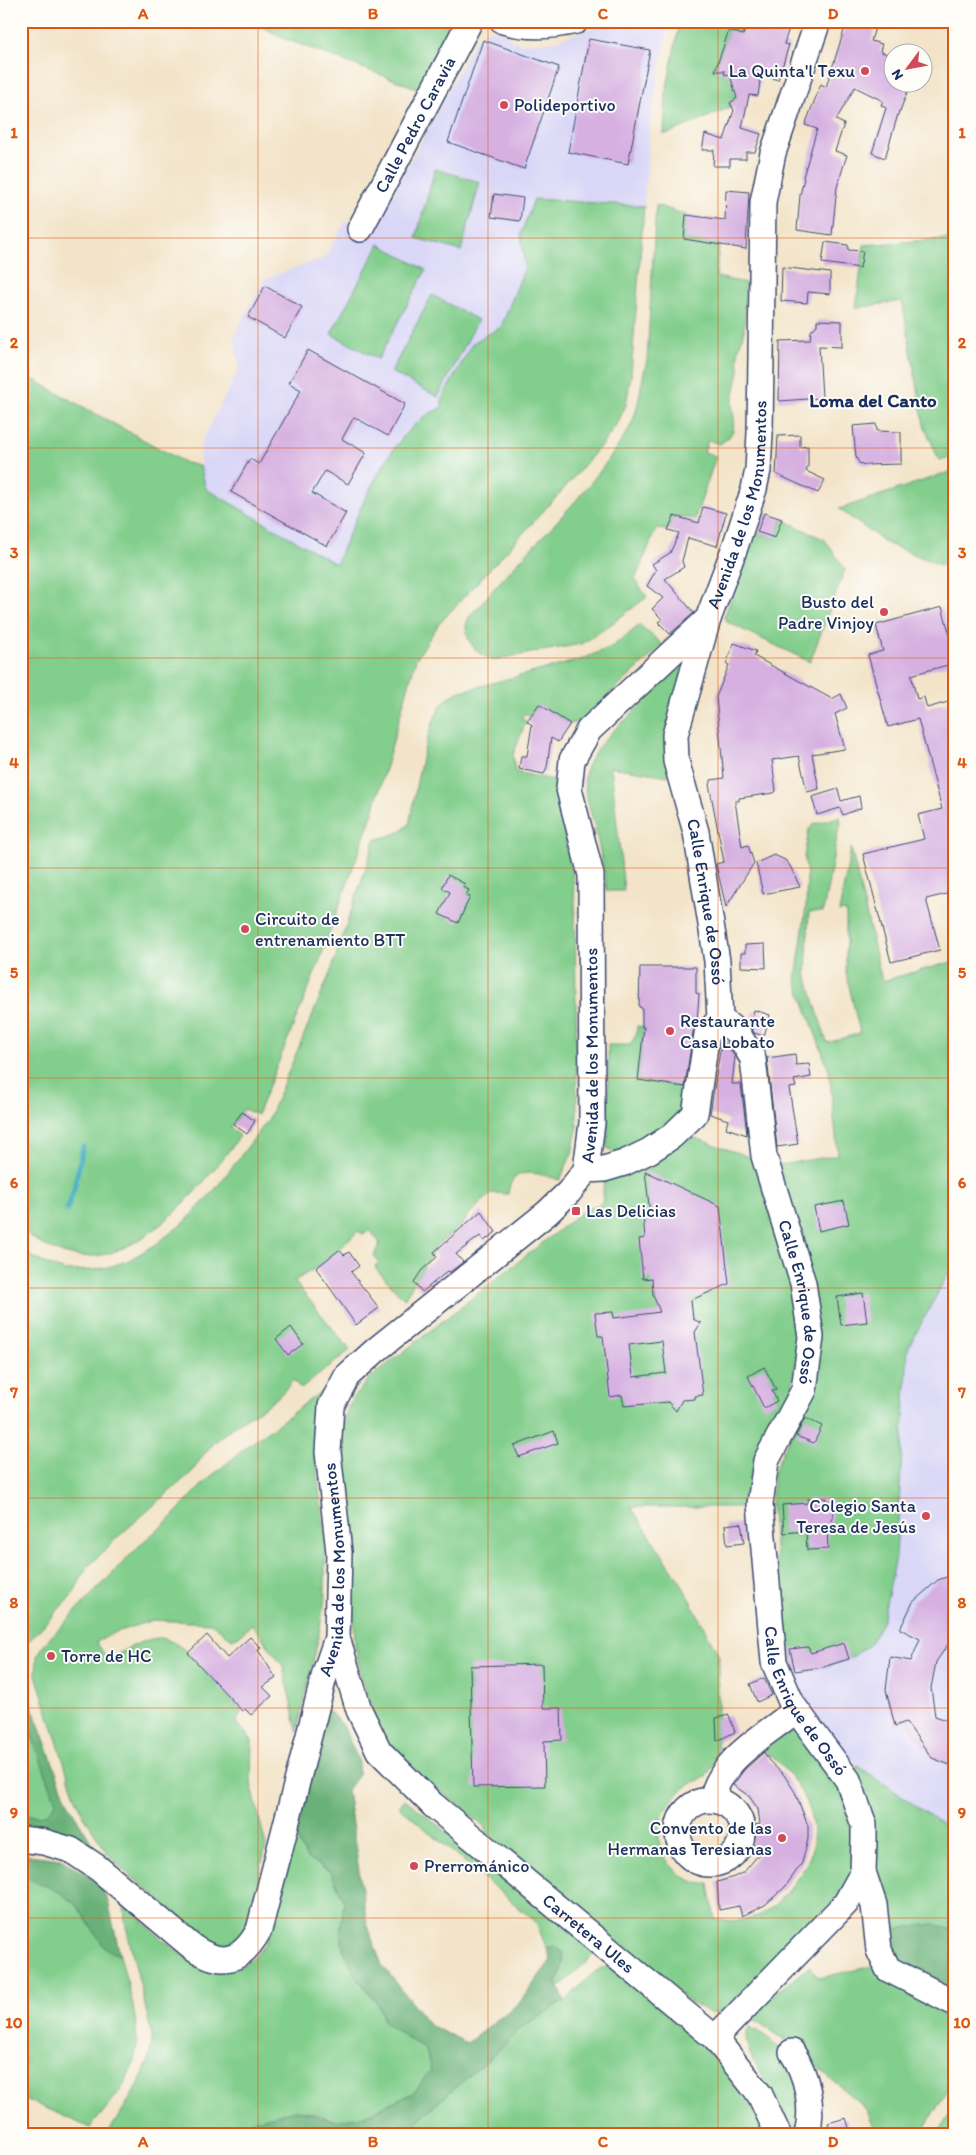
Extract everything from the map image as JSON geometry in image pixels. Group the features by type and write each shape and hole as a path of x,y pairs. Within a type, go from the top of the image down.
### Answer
{"street":[{"name":"Calle Pedro Caravia","path":"360,229 470,21"},
{"path":"503,21 526,26 545,26 576,21"},
{"name":"Avenida de los Monumentos","path":"21,1839 44,1842 71,1850 98,1868 202,1954 216,1959 242,1954 251,1944 259,1930 325,1674 337,1638 339,1552 328,1452 331,1406 346,1376 547,1214 569,1192 586,1170 592,1123 591,874 569,789 572,760 589,730 708,619 736,548 758,470 763,202 773,153 818,21"},
{"name":"Calle Enrique de Ossó","path":"708,619 675,734 676,761 696,832 717,961 720,1018 737,1032 753,1059 764,1156 803,1283 811,1336 804,1390 766,1461 760,1504 774,1662 796,1710 848,1780 864,1825 863,1872 846,1903 715,2038"},
{"path":"586,1170 604,1169 624,1163 649,1151 672,1136 695,1114 707,1034 720,1018"},
{"name":"Carretera Ules","path":"337,1638 359,1710 379,1751 433,1805 715,2038 760,2095 778,2134"},
{"path":"712,1800 720,1776 730,1763 796,1710"},
{"path":"863,1872 874,1905 879,1950 888,1969 955,2003"},
{"path":"792,2052 802,2067 808,2095 809,2124 806,2134"}],"shaded area":[{"path":"613,21 669,21 650,123 644,206 534,199 521,234 525,267 501,327 473,343 442,407 419,421 395,446 349,533 336,564 206,489 200,466 200,445 239,369 234,336 264,279 324,258 346,221 371,235 474,42 479,36 490,30 504,33 512,41 523,44 554,41"},
{"name":"Colegio Santa Teresa de Jesús","path":"955,1261 955,1833 849,1759 813,1717 792,1671 824,1667 896,1557 908,1348"}],"green space":[{"path":"252,21 447,21 449,29 419,89 283,38"},
{"path":"680,21 747,21 741,34 729,30 715,70 747,77 737,98 730,103 731,107 664,134 666,92"},
{"path":"435,169 480,182 461,251 416,238"},
{"path":"534,199 644,206 631,375 626,405 618,422 605,441 561,492 438,625 416,659 373,812 318,965 257,1115 244,1109 230,1127 240,1136 186,1201 164,1222 141,1239 116,1251 90,1256 63,1253 51,1249 35,1240 21,1227 21,373 186,463 200,466 206,489 336,564 371,488 393,450 421,419 442,407 442,398 473,343 501,327 525,267 521,234"},
{"path":"656,205 686,215 684,239 719,244 716,277 746,283 744,331 738,351 739,371 732,404 733,431 720,444 708,440 704,452 716,456 695,519 674,516 668,530 656,529 635,580 647,597 581,644 492,660 472,646 466,628 469,617 584,491 619,445 633,420 647,361"},
{"path":"955,238 955,457 939,460 924,425 902,301 856,308 864,245"},
{"path":"379,244 426,270 378,359 331,334"},
{"path":"432,295 478,320 438,397 391,372"},
{"path":"955,470 955,571 886,543 839,509"},
{"path":"782,519 825,540 845,569 810,662 727,622 724,617 757,532 775,538"},
{"path":"640,625 663,645 580,722 570,724 539,704 530,717 525,713 521,718 526,721 513,755 515,772 554,780 573,879 575,904 577,1130 572,1153 560,1180 544,1175 520,1174 510,1184 508,1194 492,1193 469,1214 463,1224 437,1245 404,1299 376,1269 375,1266 379,1262 374,1255 380,1243 370,1230 363,1234 358,1231 339,1250 316,1268 294,1281 350,1350 301,1389 293,1380 277,1398 222,1435 203,1455 193,1471 120,1535 86,1569 73,1594 26,1644 21,1646 21,1250 44,1263 65,1271 94,1270 129,1260 155,1245 186,1221 217,1187 268,1120 331,971 375,840 395,834 409,825 427,739 440,708 448,698 458,692 580,660 613,646"},
{"path":"688,654 669,776 611,767 624,891 607,891 600,849 586,794 585,775 587,768 590,760 608,736 628,718"},
{"path":"840,817 841,824 838,831 823,912 809,912 806,974 827,1043 860,1033 846,973 846,911 839,912 851,848 882,981 955,961 955,1261 908,1348 896,1557 882,1623 868,1646 849,1659 824,1667 792,1671 784,1651 771,1502 774,1471 812,1388 774,1166 838,1155 829,1071 796,980 806,907 807,875 804,857 809,829 814,824"},
{"path":"637,1026 644,1027 638,1080 691,1088 687,1110 672,1128 620,1156 606,1147 608,1130 608,1045 630,1045 636,1035"},
{"path":"687,1135 752,1158 794,1288 801,1329 791,1394 750,1507 631,1507 681,1583 719,1656 717,1758 706,1777 691,1784 668,1805 659,1833 661,1847 668,1861 680,1874 694,1882 709,1884 715,1920 753,1918 764,1913 779,1901 799,1877 811,1854 813,1843 810,1815 800,1789 783,1767 762,1749 793,1725 836,1780 845,1799 853,1850 852,1877 839,1895 722,2013 710,2013 687,2000 486,1835 485,1827 434,1786 428,1785 388,1742 374,1717 362,1681 355,1644 351,1548 340,1429 351,1401 370,1378 583,1211 602,1203 604,1181"},
{"path":"323,1390 314,1416 319,1491 325,1528 325,1599 317,1644 297,1731 283,1666 252,1624 239,1636 232,1639 211,1623 153,1620 116,1632 96,1642 108,1659 145,1641 158,1638 168,1640 180,1646 192,1656 215,1679 242,1711 236,1723 252,1740 251,1783 266,1846 246,1930 232,1942 221,1944 209,1941 121,1868 107,1853 84,1816 73,1791 36,1675 37,1656 46,1642 143,1542 166,1523 209,1478"},
{"path":"26,1644 24,1674 29,1698 64,1793 73,1812 102,1860 21,1828 21,1814 38,1816 46,1814 53,1808 56,1802 21,1705 21,1646"},
{"path":"21,1705 56,1802 49,1812 42,1816 21,1814"},
{"path":"326,1708 343,1725 359,1762 358,1775 347,1790 367,1925 382,1965 431,2026 467,2043 520,2002 551,1960 547,1949 553,1946 563,1952 564,1961 557,1983 565,2001 523,2026 500,2049 421,2117 409,2134 225,2134 225,2130 296,2110 335,2121 365,2115 413,2093 431,2071 426,2050 385,2023 378,2004 358,1979 343,1949 341,1929 344,1901 331,1872 306,1857 294,1833"},
{"path":"857,1765 955,1833 955,1931 934,1924 886,1930 878,1891 875,1850 852,1771"},
{"path":"405,1799 597,1952 559,1988 554,1946 547,1949 536,1922 398,1806"},
{"path":"294,1833 306,1857 331,1872 344,1901 341,1929 358,1979 378,2004 385,2023 426,2050 431,2071 413,2093 365,2115 335,2121 320,2115 296,2110 226,2130 225,2134 107,2134 137,2087 143,2074 151,2047 152,2035 125,1922 124,1903 156,1934 192,1961 211,1969 230,1969 249,1961 267,1941"},
{"path":"21,1854 60,1859 88,1875 102,1889 108,1901 120,1955 105,1948 77,1906 61,1893 21,1874"},
{"path":"21,1874 51,1887 78,1907 101,1941 113,1952 120,1955 131,1995 137,2037 133,2064 130,2073 114,2098 90,2128 21,2097 25,2056 21,2055"},
{"path":"934,1924 955,1931 955,1994 893,1959 886,1930"},
{"path":"877,1965 955,2010 955,2077 921,2134 876,2134 867,2110 795,2047 751,2017 759,2006 810,1966 819,1978"},
{"path":"610,1967 672,2016 716,2055 740,2085 765,2134 409,2134 421,2117 500,2049 523,2026 565,2001 591,1975 601,1968"},
{"path":"750,2027 780,2048 789,2059 797,2084 802,2134 789,2134 771,2091 754,2063 746,2040 746,2032"},
{"path":"955,2104 955,2134 938,2134"}],"building":[{"path":"747,21 777,21 790,25 784,44 789,45 778,80 761,74 758,96 749,95 742,128 761,134 755,152 746,152 746,159 730,159 730,166 713,166 714,150 702,150 705,134 724,140 734,110 730,103 737,98 730,75 724,74 725,71 715,71 729,30 743,35"},
{"path":"847,21 877,21 871,41 882,44 880,51 884,53 884,92 907,92 899,111 885,158 872,153 886,108 881,105 883,101 855,87 836,120 844,124 835,151 847,155 837,187 832,235 797,230 803,177 817,129 805,125 821,84 826,87"},
{"path":"589,39 650,50 628,164 568,152"},
{"name":"Polideportivo","path":"483,40 559,67 524,169 448,142"},
{"path":"726,190 749,192 746,249 684,239 686,215 725,220"},
{"path":"494,194 523,198 520,221 491,217"},
{"path":"825,242 848,245 848,250 863,251 860,268 822,263"},
{"path":"782,267 830,273 830,294 808,292 807,303 781,301"},
{"path":"265,286 302,307 285,338 248,317"},
{"path":"817,320 842,321 842,347 819,346 822,398 779,401 780,341 810,340 811,331 817,325"},
{"path":"308,350 405,404 388,436 354,417 342,439 366,453 348,484 325,471 312,493 346,513 327,546 231,492 250,459 259,464 301,390 289,383"},
{"path":"876,424 877,431 901,432 901,464 865,465 859,463 856,457 853,426"},
{"path":"800,435 800,447 808,446 808,467 806,471 825,480 818,493 776,474 778,436"},
{"path":"703,507 726,513 717,546 688,538 682,561 684,567 665,579 694,613 670,634 658,622 662,619 652,609 663,598 647,586 656,570 652,564 670,553 679,533 668,530 674,516 699,523"},
{"path":"764,513 782,519 775,538 757,532"},
{"path":"942,607 955,653 955,663 911,675 917,699 924,697 927,708 955,700 955,892 926,899 940,950 891,962 863,854 924,839 918,815 942,809 918,719 888,727 868,655 883,651 876,625"},
{"path":"734,643 756,651 754,656 832,699 841,694 847,708 835,714 845,749 812,754 819,789 807,792 799,756 772,760 776,791 774,793 739,798 739,801 735,801 742,847 748,845 754,863 726,907 716,864 724,862 709,784 711,780 724,778 716,697 729,665 726,664"},
{"path":"539,704 570,724 558,742 551,738 547,767 544,774 519,769 521,756 527,756 532,725 527,721"},
{"path":"838,789 841,801 859,796 861,808 843,815 840,808 817,815 812,797"},
{"path":"774,855 785,860 790,866 800,887 763,894 756,863"},
{"path":"448,875 465,884 463,887 469,890 466,895 470,897 458,923 439,914 450,892 442,888"},
{"path":"765,944 766,968 741,967 741,953 745,953 745,945"},
{"name":"Restaurante Casa Lobato","path":"640,967 696,967 696,993 699,994 697,1023 693,1032 685,1087 638,1080 644,1027 642,1027 642,1008 639,1007"},
{"path":"754,1010 770,1015 764,1036 754,1033 750,1025"},
{"path":"722,1039 735,1057 732,1084 741,1084 747,1135 726,1128 728,1120 710,1114"},
{"path":"795,1054 796,1065 809,1064 811,1077 794,1080 796,1087 789,1088 798,1144 777,1147 767,1058"},
{"path":"242,1112 255,1121 247,1134 233,1124"},
{"path":"645,1171 720,1206 729,1284 691,1300 693,1319 701,1323 695,1332 703,1395 695,1396 695,1399 682,1400 676,1411 668,1402 624,1406 622,1395 610,1397 603,1336 598,1336 595,1313 613,1312 614,1318 660,1312 653,1295 652,1278 643,1279 639,1239 645,1238 643,1215 650,1214","holes":["662,1341 666,1373 633,1377 629,1345"]},
{"path":"844,1201 849,1224 819,1231 814,1207"},
{"path":"481,1211 496,1232 484,1241 480,1236 456,1254 463,1262 450,1272 448,1271 422,1292 414,1282 422,1270 437,1257 434,1252"},
{"path":"339,1250 344,1255 349,1252 359,1266 351,1272 379,1308 356,1325 316,1268"},
{"path":"863,1293 867,1322 841,1325 837,1297"},
{"path":"291,1327 303,1344 288,1355 276,1339"},
{"path":"764,1367 776,1389 772,1391 777,1401 764,1408 748,1376"},
{"path":"805,1418 822,1426 814,1443 796,1436"},
{"path":"554,1431 558,1443 519,1457 514,1446"},
{"path":"826,1498 826,1501 832,1501 833,1518 831,1518 832,1527 827,1528 828,1549 807,1550 806,1531 784,1533 782,1505 808,1503 808,1499"},
{"path":"741,1523 744,1543 727,1545 725,1525"},
{"path":"955,1574 955,1634 936,1662 931,1688 935,1716 955,1723 955,1767 932,1758 906,1722 895,1726 886,1690 890,1657 911,1661 920,1639 900,1629 913,1602 938,1580"},
{"path":"207,1635 227,1658 250,1637 261,1648 258,1650 276,1678 263,1687 272,1696 251,1715 245,1709 242,1711 188,1653"},
{"path":"844,1643 849,1659 823,1667 795,1671 790,1649 808,1647 811,1653"},
{"path":"542,1664 543,1708 561,1708 562,1740 544,1741 545,1786 473,1787 470,1666"},
{"path":"764,1678 772,1695 757,1702 750,1684"},
{"path":"729,1715 735,1732 717,1741 716,1718"},
{"name":"Convento de las Hermanas Teresianas","path":"764,1752 769,1761 784,1775 795,1792 808,1826 808,1839 802,1863 785,1887 765,1905 742,1916 739,1906 719,1910 717,1882 744,1872 759,1854 750,1850 755,1825 760,1824 758,1809 749,1796 733,1785 744,1770"},
{"path":"846,2118 851,2134 831,2134 828,2123"}],"waterway":[{"path":"67,1210 74,1189 83,1147"}],"place":[{"name":"La Quinta'l Texu","path":"865,71"},
{"name":"Polideportivo","path":"504,105"},
{"name":"Busto del Padre Vinjoy","path":"884,612"},
{"name":"Circuito de entrenamiento BTT","path":"245,929"},
{"name":"Restaurante Casa Lobato","path":"670,1031"},
{"name":"Las Delicias","path":"576,1211"},
{"name":"Colegio Santa Teresa de Jesús","path":"926,1516"},
{"name":"Torre de HC","path":"51,1656"},
{"name":"Convento de las Hermanas Teresianas","path":"782,1838"},
{"name":"Prerrománico","path":"414,1866"}],"district":[{"name":"Loma del Canto","path":"873,400"}]}
